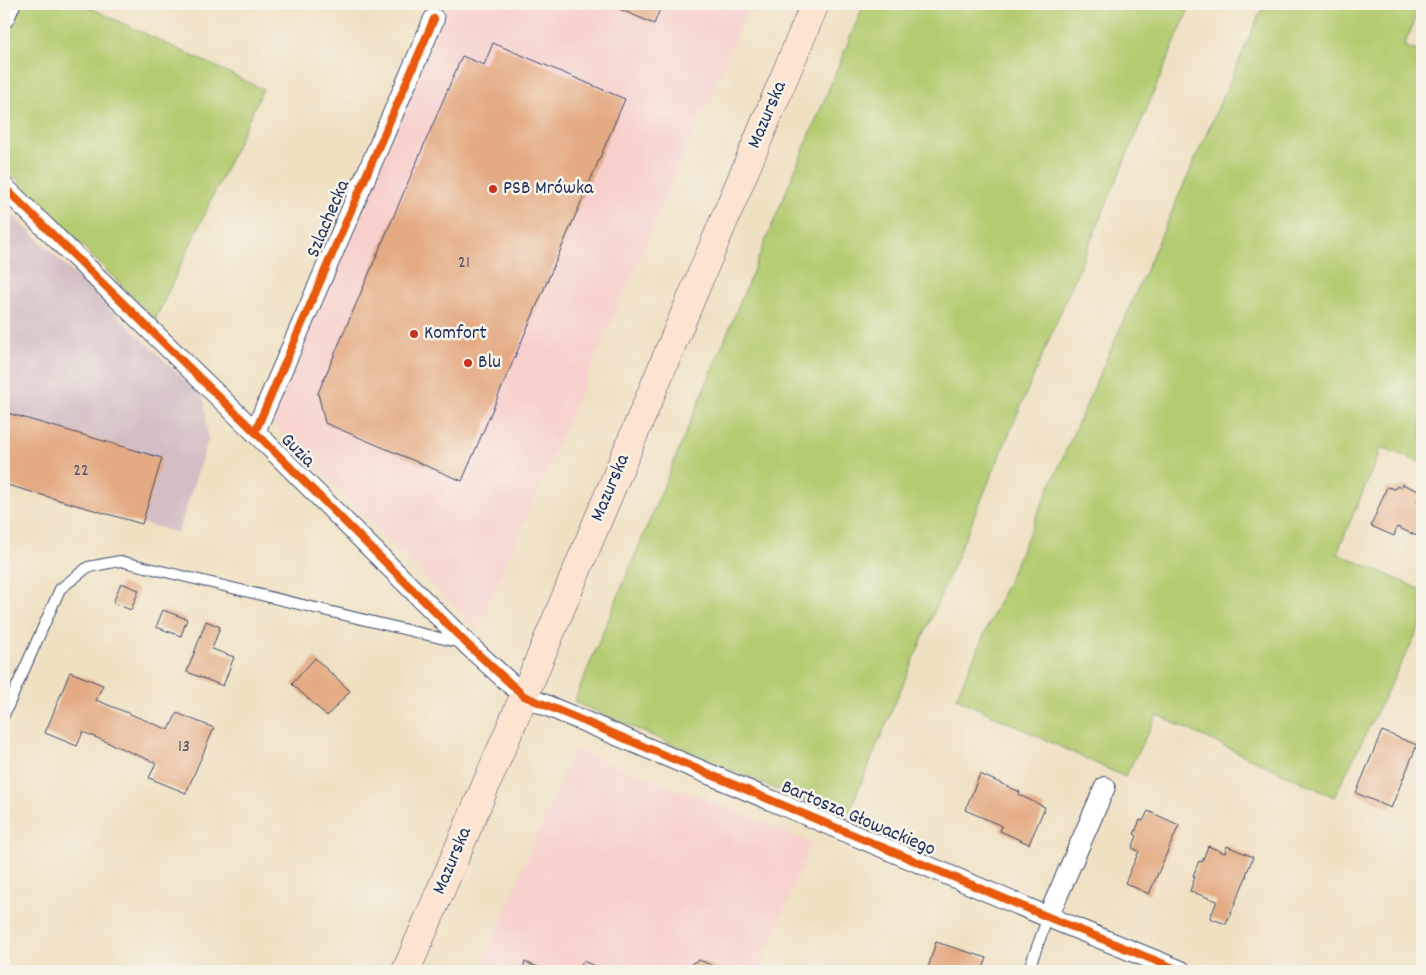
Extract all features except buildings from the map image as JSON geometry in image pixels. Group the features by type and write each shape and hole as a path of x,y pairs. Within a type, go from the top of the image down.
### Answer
{"main road":[{"name":"Mazurska","path":"406,971 524,696 815,4"}],"street":[{"path":"4,18 10,4"},
{"name":"Szlachecka","path":"255,432 434,19"},
{"name":"Guzia","path":"4,188 255,432 468,645 524,696"},
{"name":"Bartosza Głowackiego","path":"524,696 1048,917 1181,971"},
{"path":"1048,917 1104,787"}],"lane":[{"path":"4,715 60,589 88,567 120,560 468,645"},
{"path":"1028,971 1048,917"}],"shaded area":[{"path":"449,4 750,4 477,630 267,417"},
{"path":"15,217 204,399 208,440 178,533 4,484 4,219"},
{"path":"573,750 734,810 811,843 759,971 480,971"}],"green space":[{"path":"21,4 82,4 263,89 155,320 4,166 4,45"},
{"path":"864,4 1191,4 846,819 574,702"},
{"path":"1264,4 1422,4 1404,46 1422,53 1422,463 1382,447 1337,553 1422,590 1422,622 1334,797 1157,715 1125,777 956,698"}],"cycle path":[{"path":"255,432 434,19"},
{"path":"4,187 255,432 468,645 524,696 1048,917 1181,971"}],"place":[{"name":"PSB Mrówka","path":"493,189"},
{"name":"Komfort","path":"414,334"},
{"name":"Blu","path":"468,363"}]}
